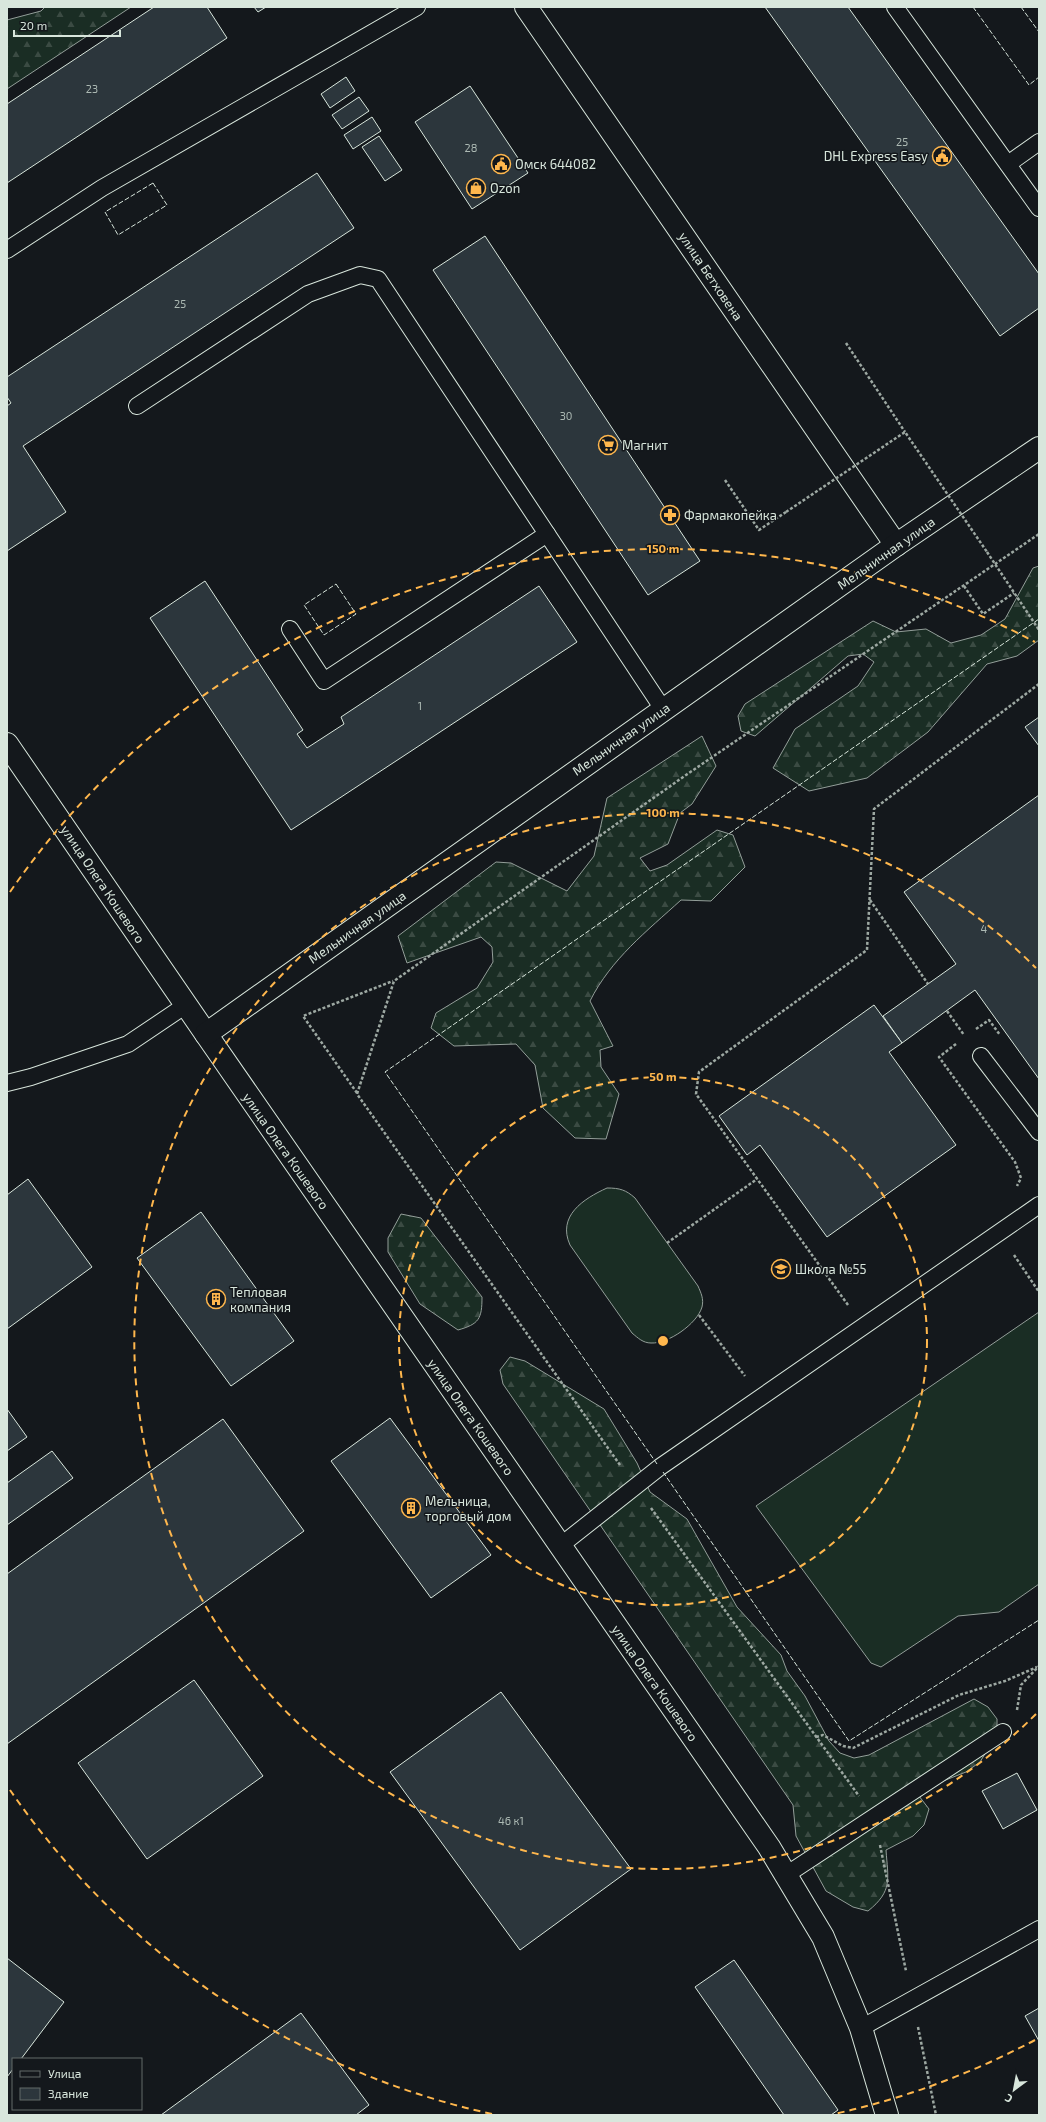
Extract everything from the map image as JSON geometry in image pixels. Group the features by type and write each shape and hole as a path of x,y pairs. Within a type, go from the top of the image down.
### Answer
{"main road":[{"name":"улица Бетховена","path":"526,7 896,545"},
{"name":"Мельничная улица","path":"206,1034 896,545 1039,448"},
{"name":"улица Олега Кошевого","path":"7,744 764,1840 823,1937 861,2028 887,2115"}],"lane":[{"path":"7,250 102,188 417,7"},
{"path":"895,7 1039,208"},
{"path":"1008,164 1039,142"},
{"path":"137,406 308,294 360,274 378,279 664,709"},
{"path":"290,629 324,681 547,534"},
{"path":"7,1083 31,1077 128,1044 186,1005"},
{"path":"981,1056 1039,1132"},
{"path":"560,1546 660,1467 1039,1205"},
{"path":"786,1875 1003,1732"},
{"path":"861,2028 1039,1929"}],"path":[{"path":"846,343 1039,630"},
{"path":"726,480 759,530 905,432"},
{"path":"936,2115 874,1816 635,1486 303,1016 394,981 686,775 1039,534"},
{"path":"964,586 983,614 1014,593"},
{"path":"856,1303 849,1307 696,1094 698,1072 867,950 874,809 1039,684"},
{"path":"870,899 928,984"},
{"path":"358,1094 394,981"},
{"path":"947,1011 966,1037 939,1057 1015,1162 1021,1178 1012,1191"},
{"path":"972,1033 989,1020 1003,1039"},
{"path":"667,1243 757,1179"},
{"path":"1010,1248 1039,1292"},
{"path":"699,1315 748,1381"},
{"path":"816,1737 823,1735 843,1746 853,1748 958,1695 1005,1681 1038,1666"},
{"path":"1003,1732 1016,1714 1021,1685 1038,1666"}],"green space":[{"path":"45,7 131,7 7,89 7,20 41,11"},
{"path":"1039,566 1039,640 1017,656 987,664 928,732 867,778 809,791 773,768 795,729 858,686 874,662 863,654 848,656 755,736 741,731 738,716 745,704 873,621 896,632 926,629 951,643 981,635 1005,619 1033,568"},
{"path":"702,736 716,766 692,804 680,813 668,844 640,858 650,871 667,865 717,830 733,835 745,867 711,901 681,900 631,946 608,972 599,986 590,1001 613,1046 600,1050 601,1067 619,1094 606,1139 575,1138 543,1108 535,1065 516,1044 454,1046 431,1028 436,1013 477,988 493,962 492,947 481,937 407,963 398,936 496,862 511,863 567,891 594,856 607,798"},
{"path":"607,1188 622,1190 635,1198 698,1286 703,1304 702,1307 694,1320 673,1337 658,1342 648,1343 632,1333 570,1245 567,1235 567,1225 570,1217 581,1203"},
{"path":"401,1214 421,1218 482,1297 480,1316 475,1323 458,1330 420,1304 388,1252 388,1238"},
{"path":"1039,1312 1039,1584 999,1612 958,1616 881,1667 871,1663 756,1506"},
{"path":"510,1357 525,1361 604,1409 637,1463 650,1492 687,1519 737,1607 781,1655 787,1671 805,1696 829,1741 840,1753 854,1758 869,1755 974,1699 988,1707 997,1719 997,1734 980,1762 966,1772 938,1783 919,1796 929,1809 924,1825 913,1836 886,1850 888,1877 885,1891 882,1897 868,1911 853,1907 826,1891 796,1836 793,1805 503,1384 500,1370"}],"building":[{"path":"154,7 207,7 227,38 7,183 7,104"},
{"path":"254,7 266,7 258,12"},
{"path":"765,7 848,7 1039,274 1039,308 1000,336"},
{"path":"346,77 355,91 330,108 321,94"},
{"path":"470,86 528,173 472,209 415,122"},
{"path":"359,97 369,111 342,129 332,115"},
{"path":"372,117 381,131 353,149 344,135"},
{"path":"379,136 402,170 385,181 362,147"},
{"path":"317,173 354,228 23,446 66,512 7,551 7,406 11,403 7,397 7,377"},
{"path":"485,236 700,561 648,595 433,270"},
{"path":"205,581 303,730 297,734 307,748 344,724 341,717 539,586 577,642 291,830 150,618"},
{"path":"1039,717 1039,746 1025,727"},
{"path":"1039,795 1039,1079 975,990 902,1043 883,1016 956,964 904,892"},
{"path":"874,1005 902,1043 889,1052 956,1145 827,1237 760,1145 747,1155 719,1116"},
{"path":"28,1179 92,1267 7,1329 7,1195"},
{"name":"Тепловая компания","path":"201,1212 294,1341 231,1386 137,1258"},
{"path":"7,1409 27,1437 7,1451"},
{"name":"Мельница, торговый дом","path":"390,1418 491,1555 431,1598 331,1461"},
{"path":"223,1419 304,1531 7,1744 7,1574"},
{"path":"52,1451 73,1478 7,1525 7,1483"},
{"path":"194,1680 263,1776 147,1859 78,1763"},
{"path":"501,1692 631,1869 520,1950 390,1772"},
{"path":"1017,1773 1037,1810 1003,1829 982,1791"},
{"path":"7,1958 64,2002 22,2058 12,2058 12,2070 7,2077"},
{"path":"734,1960 838,2110 831,2115 784,2115 695,1987"},
{"path":"1039,2008 1039,2041 1025,2016"},
{"path":"301,2013 369,2105 356,2115 161,2115"}],"fence":[{"path":"973,7 1029,85 1039,77"},
{"path":"1021,7 1039,32"},
{"path":"153,183 167,205 118,235 105,212 153,183"},
{"path":"336,584 356,614 324,635 304,605 336,584"},
{"path":"657,1464 385,1072 1039,619"},
{"path":"663,1472 849,1741 1039,1620"}],"place":[{"name":"DHL Express Easy","path":"942,156"},
{"name":"Омск 644082","path":"501,164"},
{"name":"Ozon","path":"476,188"},
{"name":"Магнит","path":"608,445"},
{"name":"Фармакопейка","path":"670,515"},
{"name":"Школа №55","path":"781,1269"},
{"name":"Тепловая компания","path":"216,1299"},
{"name":"Мельница, торговый дом","path":"411,1508"}]}
